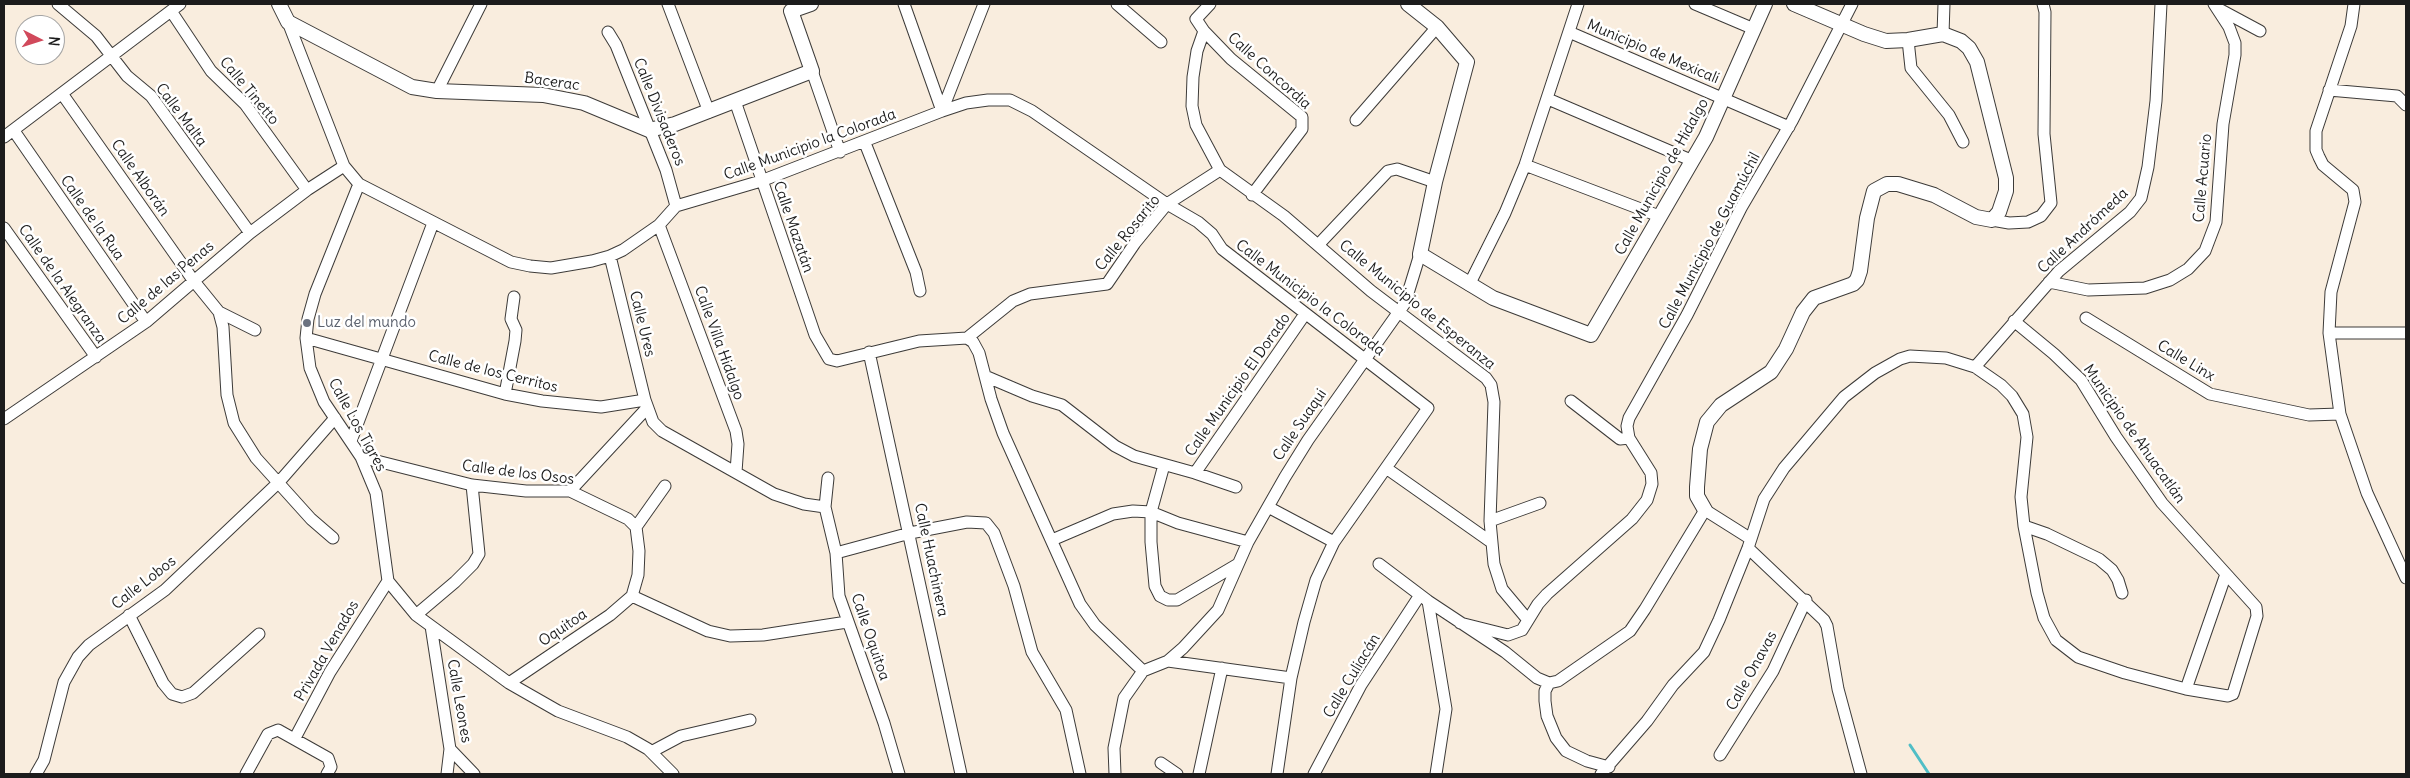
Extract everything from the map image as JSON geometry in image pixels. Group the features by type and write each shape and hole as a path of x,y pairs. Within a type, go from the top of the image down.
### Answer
{"street":[{"name":"Calle Malta","path":"58,4 96,36 127,76 151,96 250,233"},
{"path":"279,4 288,22 344,166 359,184 433,223 511,262 551,268 592,261 623,250 659,225 676,206"},
{"path":"437,91 482,4"},
{"path":"668,4 709,112"},
{"path":"811,4 789,7 840,152"},
{"path":"904,4 942,111"},
{"path":"942,111 984,4"},
{"path":"1117,4 1161,42"},
{"name":"Calle Concordia","path":"1210,4 1196,20 1204,31 1231,59 1302,118 1302,129 1252,195"},
{"path":"1356,120 1437,27 1408,4"},
{"path":"1420,254 1469,285 1505,213 1525,165 1578,4"},
{"path":"1695,4 1754,30"},
{"name":"Calle Municipio de Hidalgo","path":"1469,285 1507,304 1591,334 1693,161 1724,98 1765,4"},
{"path":"1794,4 1876,38 1891,41 1908,40 1943,34 1961,41 1969,48 1977,62 2006,178 2000,212 1992,220"},
{"name":"Calle Municipio de Guamúchil","path":"1628,438 1627,426 1629,418 1687,315 1742,208 1789,127 1852,4"},
{"path":"1943,34 1944,4"},
{"name":"Calle Andrómeda","path":"1975,367 2049,282 2130,212 2141,198 2148,167 2156,101 2161,4"},
{"path":"2354,4 2350,26 2316,131 2316,150 2323,165 2352,190 2355,202 2331,292 2329,333 2340,414 2367,493 2406,578"},
{"path":"2216,6 2260,31"},
{"name":"Calle Acuario","path":"2049,282 2079,290 2146,288 2170,280 2188,269 2205,251 2214,230 2217,215 2223,124 2235,55 2235,43 2229,28 2216,6"},
{"path":"4,137 113,57 176,7"},
{"name":"Calle Tinetto","path":"176,7 211,71 245,104 307,190"},
{"path":"1861,774 1838,689 1828,626 1819,612 1749,543 1705,510 1697,496 1700,449 1707,422 1721,405 1771,372 1786,349 1803,312 1814,298 1853,284 1857,280 1860,271 1867,218 1874,191 1887,184 1898,184 1934,195 1976,218 2009,223 2028,222 2041,216 2051,203 2044,134 2046,7"},
{"name":"Bacerac","path":"288,22 412,87 437,91 542,95 584,102 649,130"},
{"name":"Calle Suaqui","path":"1143,671 1168,661 1184,648 1218,610 1227,594 1248,542 1308,440 1399,313 1408,294 1420,254 1434,182 1467,62 1437,27"},
{"name":"Calle Municipio de Esperanza","path":"1204,31 1195,59 1192,106 1196,125 1220,170 1252,195 1284,216 1399,313 1486,378 1491,385 1494,402 1490,521 1495,571 1502,589 1528,620"},
{"name":"Calle Divisaderos","path":"608,32 616,45 666,170 676,206"},
{"name":"Municipio de Mexicali","path":"1569,32 1789,127"},
{"path":"1908,40 1911,68 1949,115 1963,142"},
{"path":"649,130 675,124 709,112 812,71"},
{"path":"2329,90 2397,96 2406,105"},
{"name":"Calle Alborán","path":"63,94 193,280 219,312"},
{"path":"1548,99 1693,161"},
{"name":"Calle Municipio la Colorada","path":"676,206 761,181 966,103 1010,100 1032,111 1167,204 1198,222 1212,234 1222,249 1428,408 1386,468"},
{"name":"Calle Mazatán","path":"735,101 815,335 828,359 837,361 869,352"},
{"name":"Calle de la Rua","path":"14,130 146,322"},
{"path":"865,143 916,272 920,291"},
{"path":"1525,165 1659,216"},
{"name":"Calle de las Penas","path":"4,418 146,322 250,233 307,190 344,166"},
{"path":"1319,244 1388,171 1397,169 1434,182"},
{"name":"Calle Rosarito","path":"967,338 1013,301 1030,294 1107,284 1135,243 1167,204 1220,170"},
{"name":"Calle Los Tigres","path":"359,184 315,294 308,319 306,338 310,368 324,402 361,457 376,493 388,581"},
{"path":"351,441 433,223"},
{"name":"Calle Villa Hidalgo","path":"659,225 736,431 738,444 736,472"},
{"name":"Calle de la Alegranza","path":"4,228 96,357"},
{"name":"Calle Ures","path":"610,256 646,404"},
{"path":"506,394 516,330 511,319 514,297"},
{"path":"219,312 255,330"},
{"path":"219,312 223,327 227,395 234,423 256,458 312,519 334,538"},
{"name":"Calle Municipio El Dorado","path":"1195,472 1305,314"},
{"name":"Calle Linx","path":"2086,318 2210,394 2309,415 2340,414"},
{"name":"Municipio de Ahuacatlán","path":"2014,321 2054,354 2081,380 2107,423 2162,503 2256,608 2257,616 2233,694 2228,696 2186,689"},
{"path":"2329,333 2406,333"},
{"name":"Calle de los Cerritos","path":"306,338 506,394 566,405 601,407 646,404"},
{"path":"869,352 919,341 967,338 973,342 979,353 1003,433 1080,604 1090,618 1120,650 1143,671 1124,698 1114,748 1115,774"},
{"name":"Calle Huachinera","path":"869,352 910,534 960,774"},
{"path":"1705,510 1630,631 1554,682 1546,690 1547,716 1556,738 1566,751 1605,771 1647,722 1673,685 1704,652 1719,620 1764,499 1776,479 1811,434 1844,397 1860,384 1900,359 1910,356 1934,356 1975,367 2001,385 2012,396 2023,414 2027,427 2021,497 2024,526 2042,609 2056,640 2067,650 2094,663 2159,684 2186,689 2226,574"},
{"path":"985,376 1032,396 1062,405 1115,446 1134,456 1195,472 1236,487"},
{"path":"1460,622 1508,635 1522,630 1538,604 1547,594 1632,519 1650,493 1652,478 1650,468 1628,438 1620,439 1571,401"},
{"path":"570,491 646,404 653,422 662,431 774,494 804,504 825,507"},
{"name":"Calle Lobos","path":"36,774 44,760 64,682 78,657 90,645 165,590 279,482 335,418"},
{"name":"Calle de los Osos","path":"361,457 472,485 526,491 570,491 628,519 636,527"},
{"path":"1164,465 1151,512 1151,542 1155,586 1160,596 1168,600 1177,600 1238,564"},
{"path":"1277,774 1291,678 1311,595 1334,542 1386,468 1491,542"},
{"name":"Calle Oquitoa","path":"828,478 825,507 836,552 839,596 884,723 898,774"},
{"path":"416,615 455,582 473,564 479,554 472,485"},
{"path":"665,486 636,527 639,551 638,575 632,596 708,631 730,636 763,635 848,622"},
{"path":"1490,521 1540,503"},
{"path":"1268,507 1334,542"},
{"path":"1052,540 1113,514 1133,510 1151,512 1178,524 1248,542"},
{"path":"836,552 967,522 986,523 994,533 1005,562 1032,652 1066,710 1080,774"},
{"path":"2024,526 2048,534 2099,558 2112,570 2118,580 2122,593"},
{"path":"1379,564 1537,678 1554,682"},
{"path":"388,581 416,615 509,683 558,712 627,737 651,752 673,774"},
{"name":"Privada Venados","path":"296,738 330,672 388,581"},
{"name":"Oquitoa","path":"509,683 610,615 632,596"},
{"path":"1424,598 1446,709 1436,774"},
{"name":"Calle Culiacán","path":"1314,774 1361,685 1424,598"},
{"name":"Calle Onavas","path":"1720,755 1773,671 1806,600"},
{"path":"129,615 163,683 172,694 182,697 193,693 259,634"},
{"name":"Calle Leones","path":"431,626 450,749 474,774"},
{"path":"1168,661 1291,678"},
{"path":"1199,774 1222,668"},
{"path":"651,752 681,736 750,720"},
{"path":"246,774 268,734 278,730 296,738 328,758 331,767 327,774"},
{"path":"447,774 450,749"},
{"path":"1160,764 1177,774"}],"waterway":[{"path":"1910,745 1929,774"}],"place":[{"name":"Luz del mundo","path":"307,323"}]}
